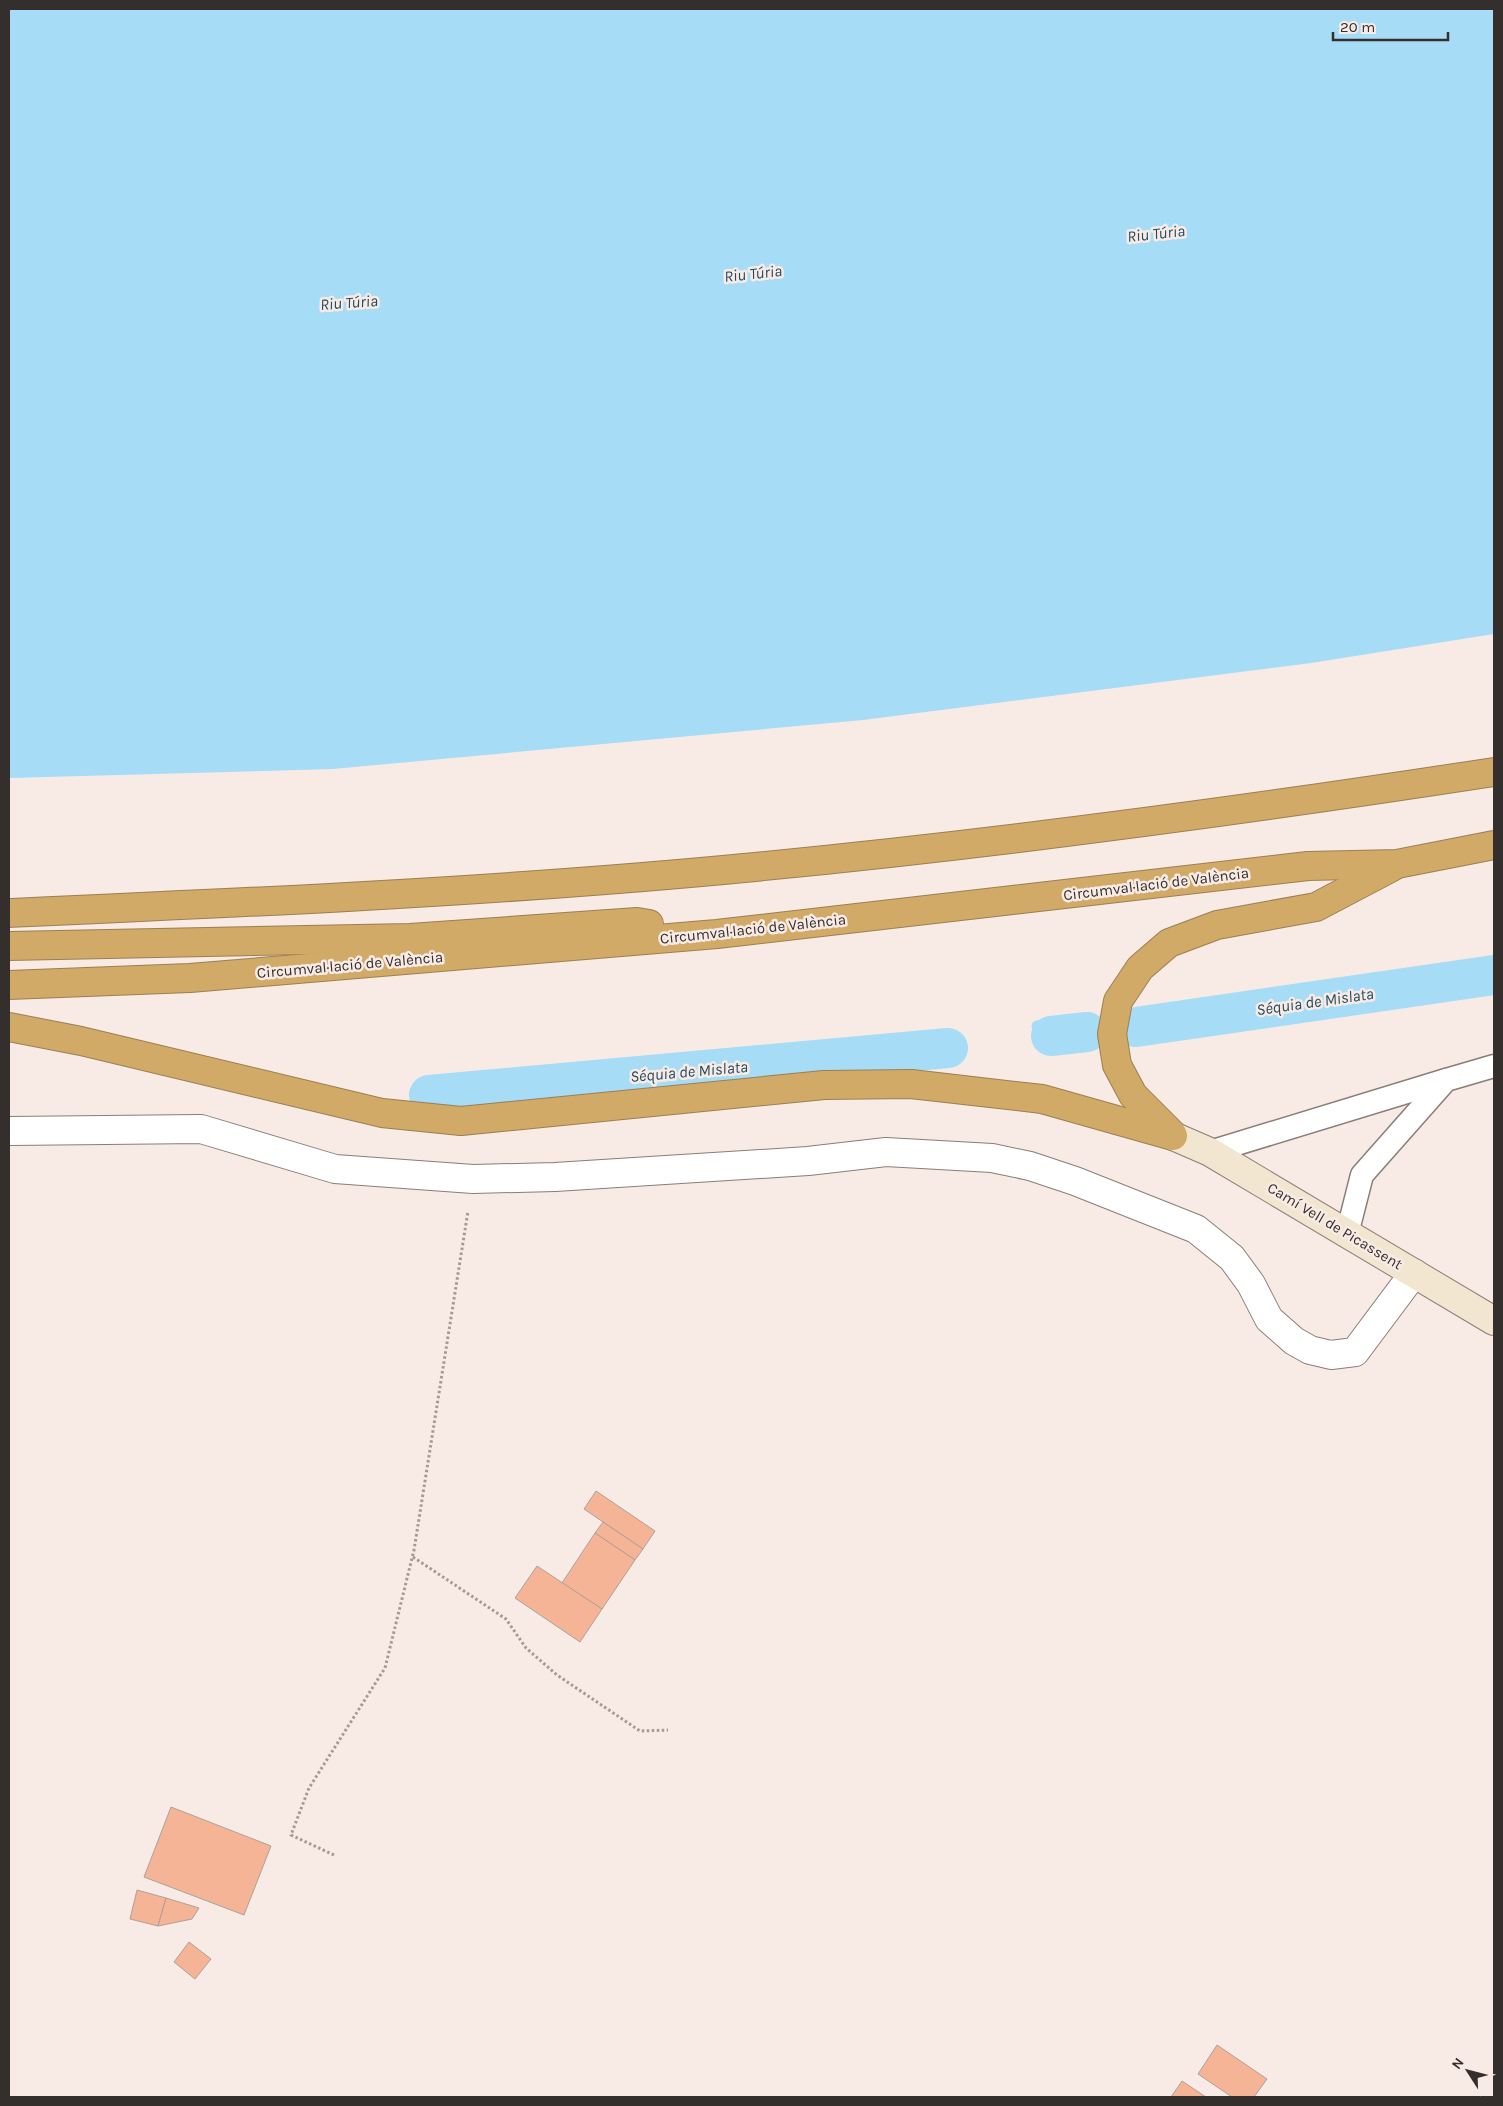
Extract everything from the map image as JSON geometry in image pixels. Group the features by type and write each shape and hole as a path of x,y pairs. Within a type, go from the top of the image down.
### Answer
{"highway":[{"path":"9,913 326,899 690,873 1012,839 1295,802 1494,772"},
{"name":"Circumval·lació de València","path":"9,985 190,978 717,934 1308,866 1397,864 1494,845"},
{"path":"1173,1136 1133,1095 1116,1065 1112,1034 1118,1001 1140,968 1168,943 1217,925 1316,907 1397,864"},
{"path":"9,946 410,938 636,922 717,934"},
{"path":"9,1027 81,1041 382,1113 451,1120 470,1120 824,1085 911,1084 1042,1099 1173,1136"}],"street":[{"path":"9,1131 201,1129 336,1169 473,1178 565,1176 808,1161 886,1152 992,1158 1030,1166 1075,1181 1196,1229 1232,1258 1251,1284 1269,1320 1294,1341 1310,1350 1331,1355 1355,1352 1414,1273"},
{"name":"Camí Vell de Picassent","path":"1173,1136 1210,1152 1494,1321"}],"lane":[{"path":"1210,1152 1494,1066"},
{"path":"1347,1234 1362,1175 1446,1080"}],"path":[{"path":"334,1854 291,1836 309,1788 385,1668 413,1557 473,1178"},
{"path":"413,1557 506,1619 526,1648 557,1675 640,1731 668,1730"}],"water":[{"name":"Riu Túria","path":"9,9 1494,9 1494,634 1311,663 863,720 333,769 9,778"}],"building":[{"path":"596,1491 655,1531 643,1549 584,1509"},
{"path":"603,1522 643,1549 635,1560 595,1533"},
{"path":"595,1533 635,1560 602,1609 562,1583"},
{"path":"537,1566 602,1609 580,1642 515,1598"},
{"path":"171,1807 271,1846 244,1915 144,1877"},
{"path":"137,1890 166,1898 158,1926 130,1919"},
{"path":"166,1898 199,1908 192,1919 158,1926"},
{"path":"189,1942 211,1959 195,1979 174,1962"},
{"path":"1217,2045 1267,2079 1254,2097 1232,2097 1198,2074"},
{"path":"1182,2081 1206,2097 1171,2097"}],"waterway":[{"path":"1142,1012 1494,962"},
{"name":"Séquia de Mislata","path":"1136,1027 1494,975"},
{"path":"1037,1026 1090,1018"},
{"name":"Séquia de Mislata","path":"1051,1036 1087,1032"},
{"path":"430,1081 946,1036"},
{"name":"Séquia de Mislata","path":"429,1095 948,1048"}]}
